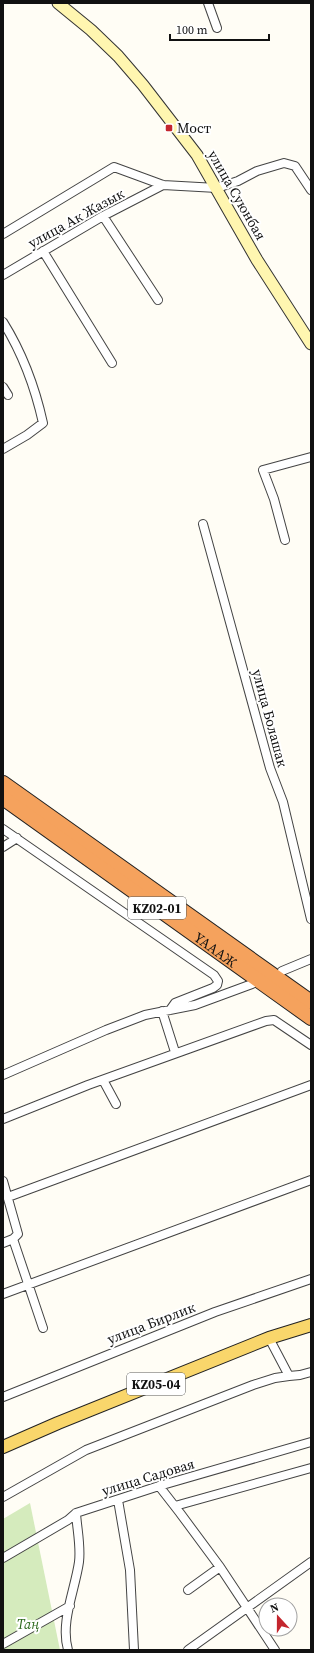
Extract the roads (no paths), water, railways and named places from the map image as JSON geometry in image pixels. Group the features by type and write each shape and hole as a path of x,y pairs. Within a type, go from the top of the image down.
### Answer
{"highway":[{"name":"ҮАААЖ","path":"3,784 311,1002"},
{"name":"ҮАААЖ","path":"3,798 311,1018"}],"main road":[{"name":"улица Суюнбая","path":"58,3 91,30 118,56 143,85 197,155 257,260 311,344"},
{"name":"KZ05-04","path":"3,1448 58,1423 269,1338 311,1325"}],"street":[{"path":"208,3 217,28"},
{"path":"217,188 238,181 257,171 284,163 295,166 311,190"},
{"name":"улица Ак Жазык","path":"3,234 114,167 163,185 217,188"},
{"name":"улица Ак Жазык","path":"3,274 103,216 163,185"},
{"path":"103,216 158,300"},
{"path":"43,251 112,363"},
{"path":"3,322 15,341 36,390 43,423 27,435 3,449"},
{"path":"3,387 8,395"},
{"path":"285,540 274,499 263,470 311,457"},
{"name":"улица Болашак","path":"203,524 270,768 283,802 311,919"},
{"path":"3,828 214,975 218,981 218,985 213,988 176,1003 166,1010"},
{"path":"3,847 16,838"},
{"path":"282,971 311,959"},
{"path":"3,1076 106,1030 144,1015 195,1005 252,984"},
{"path":"166,1010 175,1052"},
{"path":"3,1119 175,1052 266,1021 274,1020 311,1045"},
{"path":"103,1080 116,1104"},
{"path":"8,1197 311,1085"},
{"path":"3,1180 18,1234 13,1239 3,1243"},
{"path":"3,1294 311,1180"},
{"path":"13,1239 44,1328"},
{"name":"улица Бирлик","path":"3,1397 230,1307 311,1279"},
{"path":"269,1338 289,1376"},
{"path":"3,1497 86,1450 253,1385 275,1378 311,1372"},
{"name":"улица Садовая","path":"3,1558 76,1513 159,1486 311,1442"},
{"path":"175,1506 311,1468"},
{"path":"159,1486 220,1567 275,1650"},
{"path":"118,1500 130,1570 134,1650"},
{"path":"68,1650 66,1643 66,1625 79,1561 76,1513"},
{"path":"188,1650 246,1607 311,1562"},
{"path":"188,1590 220,1567"},
{"path":"3,1644 70,1606"}],"place":[{"name":"Мост","path":"169,128"}],"park label":[{"name":"Таң","path":"28,1624"}]}
